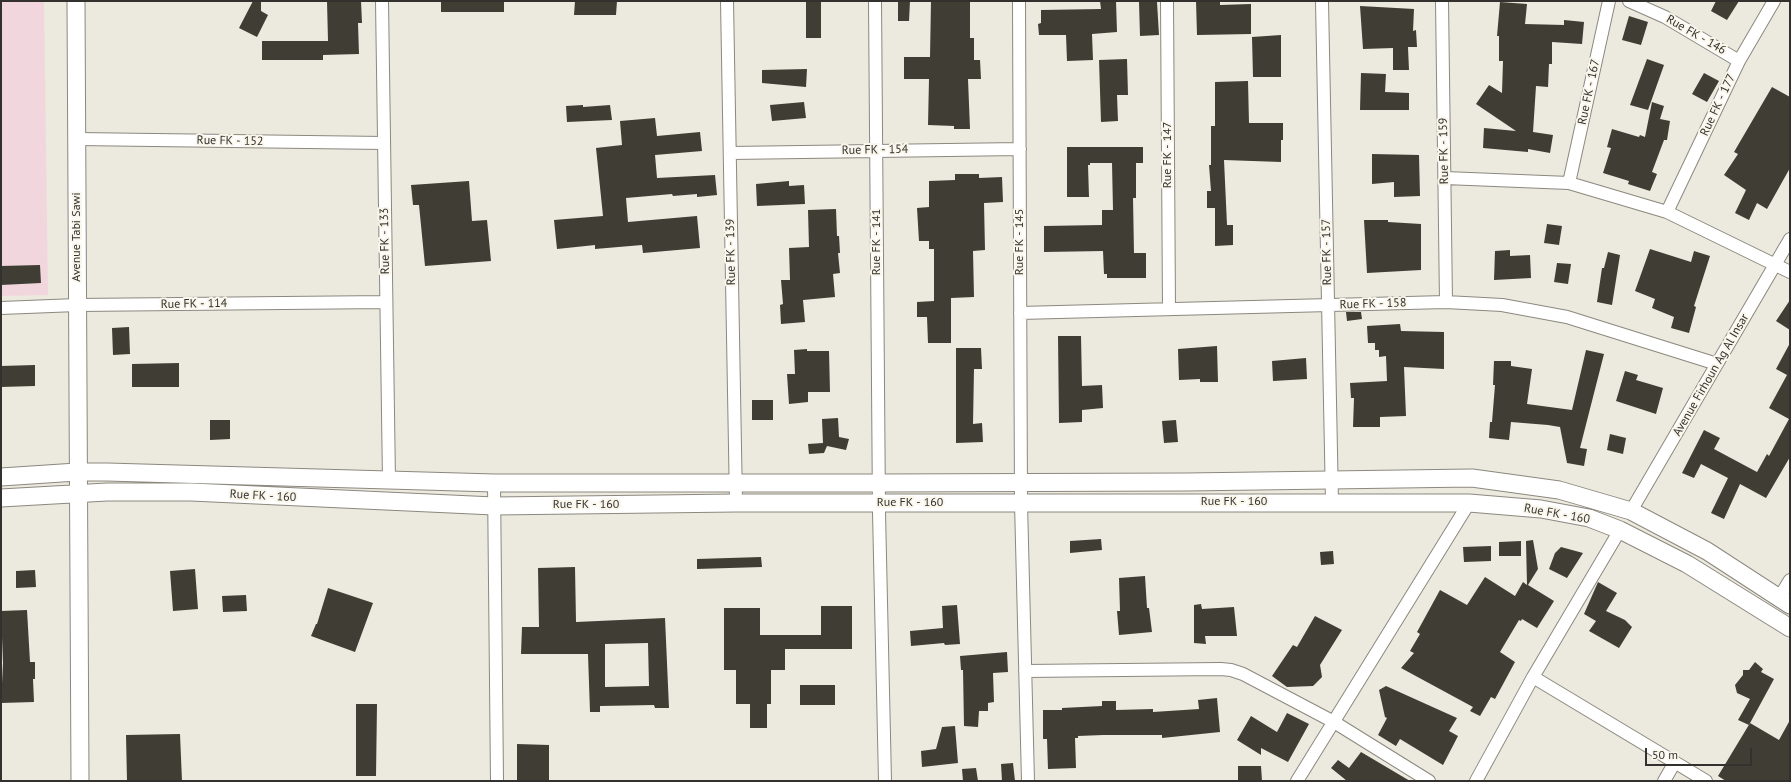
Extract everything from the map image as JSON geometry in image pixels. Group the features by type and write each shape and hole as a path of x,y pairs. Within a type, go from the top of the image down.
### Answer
{"main road":[{"name":"Avenue Tabi Sawi","path":"76,1 80,781"},
{"name":"Rue FK - 160","path":"1,477 78,472 494,483 878,483 1472,478 1559,490 1631,511 1707,551 1784,601"},
{"path":"191,492 192,474"},
{"name":"Rue FK - 160","path":"1,498 78,494 191,492 494,506 736,503 1469,503 1540,509 1589,518 1620,530 1687,564 1790,628"},
{"path":"1589,518 1596,500"}],"street":[{"name":"Rue FK - 133","path":"382,1 389,481"},
{"name":"Rue FK - 139","path":"727,1 736,503"},
{"name":"Rue FK - 141","path":"875,1 878,483 880,503 885,781"},
{"name":"Rue FK - 145","path":"1019,1 1020,503 1028,781"},
{"name":"Rue FK - 147","path":"1167,1 1169,309"},
{"name":"Rue FK - 157","path":"1322,1 1332,502"},
{"name":"Rue FK - 159","path":"1442,1 1446,302"},
{"name":"Rue FK - 167","path":"1569,183 1609,1"},
{"name":"Rue FK - 146","path":"1629,1 1665,17 1739,61"},
{"name":"Rue FK - 177","path":"1667,212 1739,61 1774,1"},
{"name":"Rue FK - 152","path":"77,139 384,143"},
{"name":"Rue FK - 154","path":"730,153 1020,149"},
{"path":"1445,178 1569,183 1667,212 1790,272"},
{"name":"Avenue Firhoun Ag Al Insar","path":"1631,511 1790,239"},
{"name":"Rue FK - 114","path":"1,308 77,305 386,302"},
{"name":"Rue FK - 158","path":"1020,313 1446,302 1502,305 1567,317 1717,364"},
{"path":"494,483 497,781"},
{"path":"1297,781 1469,503"},
{"path":"1476,781 1533,677 1620,530"},
{"path":"1784,601 1790,580"},
{"path":"1025,671 1231,670 1242,674 1334,722 1429,781"},
{"path":"1533,677 1706,781"},
{"path":"1664,781 1675,762"}],"shaded area":[{"path":"1,1 44,1 48,295 1,296"}],"building":[{"path":"253,1 261,1 261,11 268,15 257,37 239,28"},
{"path":"327,1 361,1 362,23 358,23 359,54 323,55 323,60 262,60 262,41 328,41"},
{"path":"441,1 504,1 504,12 441,12"},
{"path":"575,1 617,1 616,15 574,15"},
{"path":"806,1 821,1 821,38 806,38"},
{"path":"898,1 910,1 909,21 898,21"},
{"path":"931,1 970,1 970,38 974,38 974,60 980,60 981,79 968,79 970,129 954,129 954,126 928,125 929,79 904,79 904,57 930,57"},
{"path":"1100,1 1116,1 1117,32 1092,34 1093,60 1067,61 1066,35 1039,35 1038,24 1041,23 1041,10 1101,9"},
{"path":"1196,1 1220,1 1220,5 1251,4 1251,34 1197,35"},
{"path":"1716,1 1739,1 1727,20 1711,11"},
{"path":"1139,2 1157,2 1159,35 1140,36"},
{"path":"1500,2 1527,4 1525,24 1564,25 1564,20 1584,22 1582,44 1552,42 1552,64 1549,64 1548,87 1536,86 1533,132 1553,135 1550,153 1528,149 1528,152 1483,148 1484,128 1516,131 1476,104 1489,85 1502,93 1503,61 1499,61 1499,36 1497,36"},
{"path":"1360,6 1414,9 1413,31 1416,30 1417,47 1408,47 1409,70 1393,70 1393,48 1363,49"},
{"path":"1629,16 1648,22 1641,45 1622,40"},
{"path":"1281,35 1281,77 1253,77 1252,37"},
{"path":"1127,59 1128,95 1117,95 1118,121 1101,122 1099,60"},
{"path":"1647,59 1664,65 1648,110 1630,105"},
{"path":"807,69 806,87 762,83 762,70"},
{"path":"1361,73 1386,74 1385,92 1409,93 1409,110 1360,110"},
{"path":"1704,73 1719,81 1707,102 1692,94"},
{"path":"1248,81 1249,123 1283,123 1281,162 1224,160 1227,225 1233,225 1233,245 1215,246 1215,208 1207,208 1207,191 1211,191 1209,165 1211,165 1211,126 1215,126 1215,82"},
{"path":"1772,87 1790,97 1790,168 1767,209 1757,203 1749,220 1735,213 1746,190 1724,175 1738,154 1734,152"},
{"path":"804,102 806,118 772,121 770,105"},
{"path":"1652,102 1664,106 1660,119 1670,121 1667,140 1664,140 1652,172 1657,174 1650,191 1628,184 1629,181 1603,173 1611,148 1607,147 1612,129 1639,137 1640,135 1645,137"},
{"path":"583,105 583,107 610,105 612,120 567,122 566,106"},
{"path":"655,118 657,136 700,132 702,151 655,155 657,178 715,175 717,195 697,197 697,194 673,196 672,194 626,198 628,222 697,216 700,248 643,253 642,245 595,249 595,245 557,249 554,220 603,216 596,148 622,145 620,121"},
{"path":"1067,147 1143,147 1143,163 1136,163 1136,198 1133,198 1134,253 1146,253 1146,278 1107,278 1107,274 1104,274 1103,251 1044,252 1044,226 1102,225 1102,210 1113,210 1112,163 1090,163 1090,165 1088,165 1089,197 1067,197"},
{"path":"1372,154 1419,155 1420,196 1394,197 1394,182 1372,184"},
{"path":"955,174 979,174 979,178 1002,177 1003,202 984,203 985,250 973,251 974,297 951,298 951,343 928,343 927,317 917,317 917,302 934,301 934,249 929,249 929,241 919,241 917,208 929,207 929,181 955,180"},
{"path":"469,181 472,221 487,220 491,261 425,266 419,205 413,205 411,185"},
{"path":"789,181 789,186 804,185 805,204 757,206 756,184"},
{"path":"836,209 837,236 839,236 840,253 838,253 840,273 833,274 835,297 803,300 805,322 781,324 780,305 783,304 781,280 790,280 789,248 809,247 808,210"},
{"path":"1364,220 1388,220 1388,222 1421,224 1421,270 1367,273"},
{"path":"1547,224 1562,226 1559,245 1544,243"},
{"path":"1650,249 1691,262 1694,251 1710,256 1694,306 1696,307 1689,333 1671,328 1674,317 1652,308 1655,299 1635,291"},
{"path":"1510,250 1510,256 1530,255 1531,278 1494,280 1495,251"},
{"path":"1608,252 1620,255 1612,305 1597,302 1602,268 1604,268"},
{"path":"1557,263 1571,264 1568,284 1554,282"},
{"path":"40,265 41,283 1,285 1,266"},
{"path":"1790,300 1790,330 1776,321"},
{"path":"1346,312 1361,312 1362,319 1347,321"},
{"path":"1400,324 1401,331 1444,332 1444,369 1404,367 1406,416 1380,417 1380,427 1353,427 1354,398 1351,398 1350,383 1387,381 1386,356 1379,357 1379,350 1375,350 1375,343 1368,343 1367,326"},
{"path":"129,327 130,354 113,355 112,328"},
{"path":"1058,336 1081,336 1082,386 1102,385 1103,408 1082,410 1082,422 1059,423"},
{"path":"1790,343 1790,457 1766,498 1740,484 1724,519 1711,513 1728,478 1701,464 1694,478 1682,473 1704,430 1720,438 1714,449 1757,472 1767,454 1769,456 1789,419 1769,408 1787,375 1776,369"},
{"path":"1217,346 1218,382 1200,382 1200,379 1179,380 1178,349"},
{"path":"956,348 981,348 982,369 974,369 973,424 982,423 983,442 956,443"},
{"path":"807,349 807,351 829,351 830,392 808,392 808,402 789,404 787,374 795,374 794,350"},
{"path":"1586,350 1604,354 1580,448 1587,449 1584,466 1567,463 1560,427 1511,422 1509,440 1489,438 1495,385 1493,385 1494,361 1511,361 1511,366 1532,369 1527,404 1572,410"},
{"path":"1306,358 1307,379 1273,381 1272,361"},
{"path":"179,363 179,387 132,387 132,364"},
{"path":"35,365 35,386 1,387 1,366"},
{"path":"1625,371 1638,375 1636,380 1663,388 1656,414 1616,401"},
{"path":"752,400 773,400 773,420 752,420"},
{"path":"838,418 839,437 849,439 846,450 827,446 824,453 809,454 808,444 823,443 822,419"},
{"path":"210,420 230,420 230,439 210,440"},
{"path":"1176,420 1178,442 1164,443 1162,421"},
{"path":"1610,434 1626,438 1623,454 1607,450"},
{"path":"1101,539 1102,550 1070,553 1070,541"},
{"path":"1533,540 1538,569 1528,585 1554,601 1537,628 1522,619 1521,621 1519,620 1500,652 1515,662 1495,699 1491,697 1480,716 1470,711 1473,707 1401,668 1414,653 1410,651 1420,634 1417,632 1440,590 1467,605 1485,577 1515,596 1523,582 1527,585 1526,541"},
{"path":"1521,541 1521,556 1499,556 1499,542"},
{"path":"1491,546 1491,561 1464,562 1463,547"},
{"path":"1561,547 1583,553 1567,578 1549,569 1555,553"},
{"path":"1333,551 1334,564 1321,565 1320,552"},
{"path":"761,557 762,567 697,569 697,559"},
{"path":"575,567 576,622 665,618 669,708 655,708 654,705 600,706 600,712 590,712 588,654 521,654 522,627 539,627 538,568","holes":["648,643 649,686 605,687 605,644"]},
{"path":"195,569 198,609 173,611 170,571"},
{"path":"35,570 36,587 16,588 16,571"},
{"path":"1145,576 1147,608 1149,608 1152,632 1119,635 1117,611 1120,611 1119,578"},
{"path":"1598,582 1617,593 1606,611 1625,620 1632,627 1619,648 1589,631 1596,621 1584,614"},
{"path":"328,588 373,603 355,652 311,636 317,624"},
{"path":"246,595 247,611 223,612 222,596"},
{"path":"1201,604 1202,609 1234,607 1237,636 1205,636 1206,644 1194,643 1194,605"},
{"path":"957,605 960,644 945,645 944,643 911,646 910,631 943,628 942,606"},
{"path":"821,606 852,606 852,649 785,649 785,670 771,670 771,704 767,704 767,728 750,728 750,704 736,704 736,670 724,670 724,608 760,608 760,635 821,635"},
{"path":"27,610 30,662 35,662 35,679 33,679 34,702 1,703 3,663 1,611"},
{"path":"1315,616 1342,630 1320,665 1322,677 1313,686 1287,687 1272,676 1293,645 1297,647"},
{"path":"1007,652 1008,672 993,673 994,702 988,703 988,711 979,711 978,727 964,726 963,670 961,670 960,656"},
{"path":"1755,662 1763,669 1761,672 1774,679 1749,725 1738,720 1750,699 1737,693 1735,685 1743,675 1743,670 1749,670"},
{"path":"800,685 835,685 835,705 800,705"},
{"path":"1386,686 1457,718 1449,731 1458,736 1443,765 1400,739 1396,746 1378,735 1387,718 1385,717 1379,690"},
{"path":"1217,698 1220,732 1162,738 1162,735 1078,736 1078,738 1075,738 1076,768 1048,769 1047,739 1043,739 1043,710 1062,710 1062,708 1102,706 1102,701 1116,701 1116,710 1153,709 1153,712 1199,709 1198,700"},
{"path":"356,704 377,704 376,776 356,776"},
{"path":"1287,713 1309,724 1288,762 1261,748 1261,755 1237,740 1251,716 1277,732"},
{"path":"1790,720 1790,781 1726,781 1718,776 1750,723 1779,740"},
{"path":"955,726 958,763 922,767 921,751 936,749 942,727"},
{"path":"180,734 182,781 127,781 126,735"},
{"path":"517,744 549,745 549,781 517,781"},
{"path":"1361,752 1410,781 1347,781 1331,768 1338,760 1349,768"},
{"path":"1013,763 1015,781 1002,781 1001,764"},
{"path":"1238,766 1261,766 1262,781 1238,781"},
{"path":"976,768 978,781 963,781 962,769"}]}
